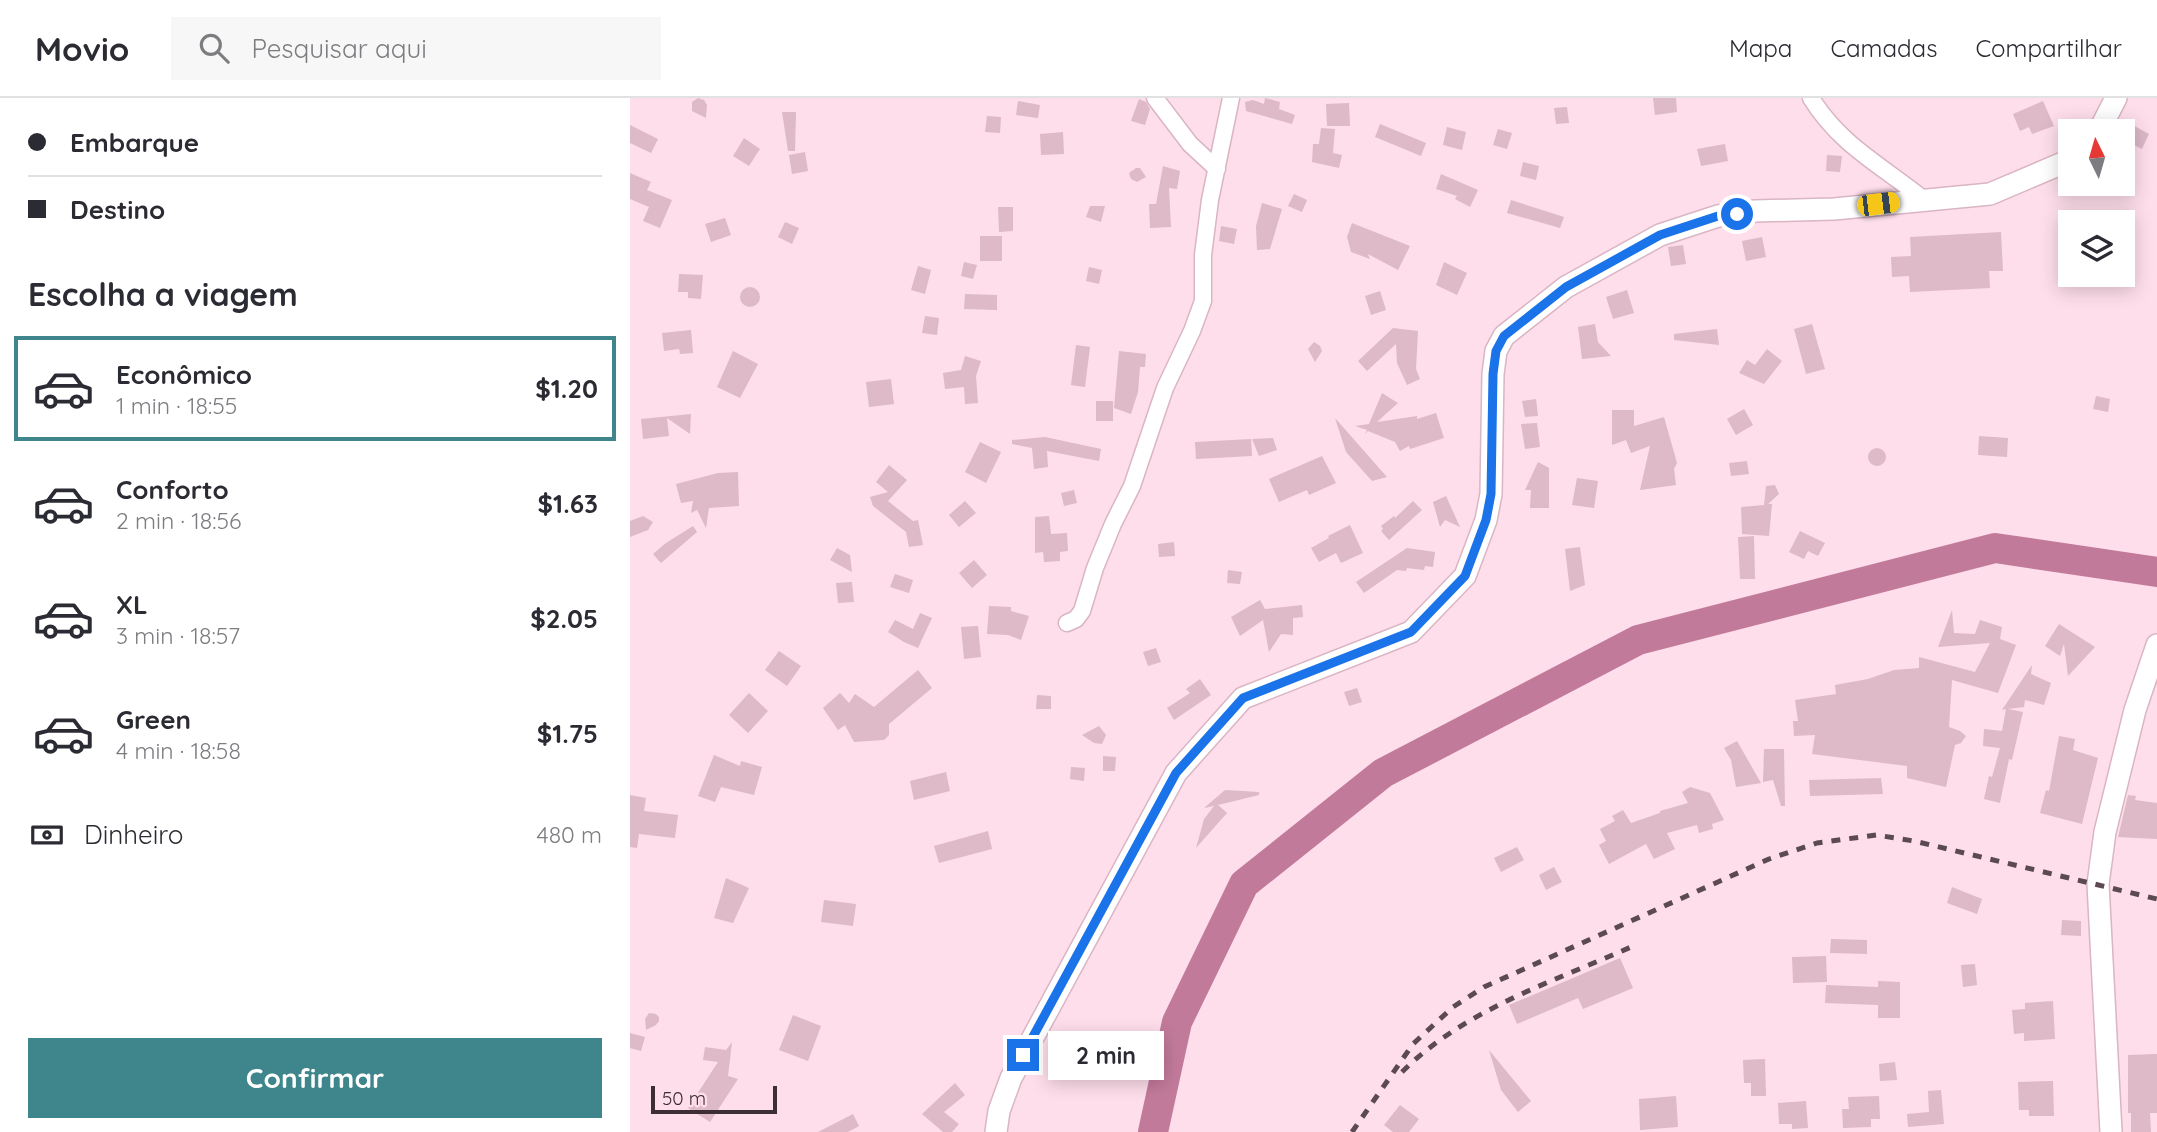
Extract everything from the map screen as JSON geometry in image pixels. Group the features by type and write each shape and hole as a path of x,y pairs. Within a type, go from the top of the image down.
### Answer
{"street":[{"path":"1155,98 1190,144 1217,169"},
{"path":"1067,623 1076,619 1082,611 1095,568 1132,486 1165,388 1203,301 1203,255 1210,200 1231,98"},
{"path":"1811,98 1824,119 1841,137 1923,198"},
{"path":"2105,119 2116,98"},
{"path":"996,1132 999,1111 1011,1078 1176,773 1243,698 1411,632 1465,576 1486,520 1491,494 1493,374 1496,351 1504,336 1566,287 1660,235 1718,216 1755,211 1834,209 1923,198 1990,194 2058,165"},
{"path":"2111,1132 2098,884 2105,832 2135,710 2157,645"}],"building":[{"path":"698,98 704,100 707,105 706,118 692,111 692,102"},
{"path":"1265,98 1280,102 1279,109 1295,115 1292,124 1246,111 1245,102 1253,100 1264,104"},
{"path":"1653,98 1676,98 1677,112 1655,115"},
{"path":"1139,99 1146,102 1150,109 1145,125 1131,121"},
{"path":"1018,101 1040,105 1038,118 1016,115"},
{"path":"2043,101 2054,126 2032,134 2029,127 2020,131 2013,114"},
{"path":"1349,103 1350,126 1327,126 1326,104"},
{"path":"1567,107 1569,123 1556,124 1554,108"},
{"path":"782,112 796,112 795,151 788,151"},
{"path":"987,116 1001,117 1000,133 985,132"},
{"path":"1380,124 1426,143 1421,156 1375,137"},
{"path":"630,125 658,139 651,153 630,143"},
{"path":"2135,126 2149,134 2142,149 2135,146"},
{"path":"1447,127 1466,132 1462,150 1443,145"},
{"path":"1321,128 1335,129 1333,153 1342,155 1339,168 1312,162 1313,144 1319,144"},
{"path":"1498,129 1512,133 1507,149 1493,145"},
{"path":"1063,132 1064,154 1041,155 1040,134"},
{"path":"744,138 760,149 749,166 733,156"},
{"path":"1725,144 1728,161 1701,166 1697,149"},
{"path":"805,152 808,171 792,174 789,155"},
{"path":"1827,155 1842,156 1840,172 1826,171"},
{"path":"1523,162 1539,166 1536,180 1520,176"},
{"path":"1163,166 1180,171 1177,189 1169,188 1171,227 1150,228 1149,204 1156,204"},
{"path":"1140,168 1146,177 1137,182 1131,179 1129,173"},
{"path":"630,173 651,182 647,190 672,200 660,228 643,221 649,207 630,199"},
{"path":"1441,174 1478,190 1470,207 1455,199 1457,196 1436,189"},
{"path":"1294,194 1307,200 1302,212 1288,206"},
{"path":"1511,200 1564,217 1560,228 1507,213"},
{"path":"1262,203 1282,209 1270,249 1257,250 1256,226"},
{"path":"1090,206 1105,206 1101,222 1086,217"},
{"path":"998,207 1013,207 1013,231 999,232"},
{"path":"725,218 731,235 711,242 705,224"},
{"path":"785,222 799,228 792,244 778,237"},
{"path":"1352,223 1410,246 1398,270 1368,254 1370,259 1351,252 1347,237"},
{"path":"1221,226 1237,229 1234,244 1219,241"},
{"path":"2001,232 2003,271 1989,271 1990,288 1910,292 1909,276 1892,277 1891,257 1911,256 1910,237"},
{"path":"980,236 1002,236 1002,261 980,261"},
{"path":"1762,237 1766,257 1746,261 1742,241"},
{"path":"1683,245 1686,264 1671,266 1668,247"},
{"path":"964,262 977,265 973,279 961,276"},
{"path":"1444,262 1467,273 1457,295 1436,285"},
{"path":"918,266 931,270 925,294 911,290"},
{"path":"1089,267 1102,270 1099,284 1086,281"},
{"path":"679,274 703,275 701,299 688,298 688,292 678,292"},
{"path":"750,287 757,290 760,297 757,304 750,307 743,304 740,297 743,290"},
{"path":"1627,290 1634,313 1613,319 1606,297"},
{"path":"1380,291 1386,310 1371,315 1365,296"},
{"path":"965,294 997,295 997,310 964,309"},
{"path":"925,316 939,318 937,335 922,333"},
{"path":"1595,324 1598,342 1611,356 1582,359 1578,327"},
{"path":"1812,324 1825,369 1806,374 1794,329"},
{"path":"1393,328 1418,331 1416,369 1420,379 1407,385 1397,363 1396,344 1367,371 1358,361"},
{"path":"1717,329 1719,345 1674,340 1674,334"},
{"path":"691,330 693,353 680,354 679,349 664,351 662,333"},
{"path":"1314,342 1322,351 1315,362 1308,349"},
{"path":"1076,345 1090,347 1085,387 1071,385"},
{"path":"1767,349 1782,361 1764,384 1739,373 1747,360 1755,365"},
{"path":"733,351 758,364 740,398 717,387"},
{"path":"1119,351 1146,354 1145,367 1140,367 1138,392 1131,414 1114,408"},
{"path":"965,356 981,361 976,376 978,403 965,404 964,387 945,389 943,373 961,370"},
{"path":"891,379 894,404 869,407 866,382"},
{"path":"1382,393 1398,403 1377,422 1417,416 1417,419 1436,413 1444,438 1410,449 1409,446 1400,451 1395,442 1368,431 1365,434 1367,430 1355,426 1369,424"},
{"path":"2096,396 2110,399 2108,412 2093,409"},
{"path":"1536,399 1538,416 1525,417 1522,401"},
{"path":"1096,401 1113,401 1113,421 1096,421"},
{"path":"1744,409 1753,425 1736,435 1727,419"},
{"path":"1612,410 1634,410 1634,426 1664,417 1677,463 1674,469 1676,485 1640,490 1650,446 1631,453 1626,440 1612,445"},
{"path":"691,414 690,434 667,418 669,436 643,439 641,419"},
{"path":"1335,418 1387,477 1372,481 1346,452"},
{"path":"1537,423 1540,447 1525,449 1521,424"},
{"path":"1979,436 2008,438 2007,457 1978,455"},
{"path":"1045,437 1101,449 1099,461 1047,451 1048,467 1034,469 1032,448 1012,444 1012,440"},
{"path":"1273,438 1277,450 1259,456 1252,439"},
{"path":"1251,439 1252,456 1196,459 1195,442"},
{"path":"980,442 1001,452 986,483 965,472"},
{"path":"1877,448 1883,451 1886,457 1883,463 1877,466 1871,463 1868,457 1871,451"},
{"path":"1322,456 1336,483 1309,495 1307,490 1279,502 1269,479"},
{"path":"1747,461 1749,474 1731,476 1729,463"},
{"path":"1538,462 1549,468 1549,508 1530,508 1531,490 1525,490"},
{"path":"889,465 907,480 888,501 913,521 918,520 923,545 909,547 906,532 873,506 870,497 888,492 876,482"},
{"path":"738,472 739,506 709,508 706,528 697,510 691,513 693,501 681,503 676,484 718,473"},
{"path":"1577,478 1598,481 1594,508 1572,505"},
{"path":"1775,485 1779,494 1768,504 1772,504 1769,536 1742,534 1741,507 1764,505 1766,486"},
{"path":"1074,490 1077,503 1064,506 1061,493"},
{"path":"1446,496 1460,527 1445,520 1440,527 1433,502"},
{"path":"965,501 976,513 959,527 949,515"},
{"path":"1413,501 1422,510 1389,540 1381,531 1381,526 1394,516 1395,518"},
{"path":"643,516 653,522 648,530 630,537 630,521"},
{"path":"1049,516 1051,534 1067,533 1068,551 1060,552 1060,561 1044,562 1043,552 1035,553 1035,517"},
{"path":"1350,525 1363,553 1341,563 1336,553 1319,562 1311,548"},
{"path":"693,526 697,532 661,563 653,554"},
{"path":"1800,531 1825,543 1818,556 1808,551 1804,559 1789,552"},
{"path":"1754,536 1755,579 1740,579 1738,537"},
{"path":"1174,542 1175,556 1159,557 1158,544"},
{"path":"1580,547 1585,585 1570,591 1565,549"},
{"path":"837,548 850,555 852,572 830,560"},
{"path":"1407,548 1435,552 1433,567 1425,566 1424,570 1397,570 1364,593 1356,582"},
{"path":"974,560 987,575 972,588 959,573"},
{"path":"1228,570 1242,572 1240,584 1227,583"},
{"path":"895,574 913,580 909,593 890,587"},
{"path":"852,582 854,602 838,603 836,583"},
{"path":"1260,600 1265,609 1302,605 1303,617 1293,618 1293,635 1281,634 1269,652 1263,620 1240,636 1231,617"},
{"path":"989,606 1011,607 1011,611 1029,616 1021,640 1008,635 987,634"},
{"path":"1952,610 1954,633 1975,634 1980,620 2002,627 2000,639 2016,645 1998,693 1952,680 1949,727 1966,736 1961,743 1955,745 1946,787 1907,778 1907,766 1812,754 1815,735 1794,736 1793,721 1798,721 1795,700 1836,694 1835,685 1868,679 1894,670 1919,668 1919,657 1975,672 1990,643 1938,647"},
{"path":"920,613 932,618 918,648 888,632 895,620 913,629"},
{"path":"2059,624 2095,647 2068,676 2064,644 2060,656 2045,646"},
{"path":"978,626 981,657 964,659 961,627"},
{"path":"1156,648 1161,662 1148,666 1143,652"},
{"path":"779,651 801,666 787,686 765,670"},
{"path":"2032,665 2031,674 2051,683 2044,705 2025,700 2024,707 2008,709 2023,712 2012,760 2009,759 2000,803 1984,799 1989,776 1992,777 2000,748 1983,746 1984,729 2002,731 2006,709 2002,710"},
{"path":"918,670 932,688 889,724 889,735 884,740 854,742 845,725 838,730 823,708 840,693 849,703 855,694 874,707"},
{"path":"1200,679 1211,695 1174,720 1167,708 1190,693 1186,689"},
{"path":"1357,688 1362,702 1349,706 1344,692"},
{"path":"749,693 768,711 748,733 729,715"},
{"path":"1037,695 1051,696 1051,709 1036,709"},
{"path":"1099,726 1106,735 1102,744 1094,743 1082,735"},
{"path":"2059,736 2075,739 2073,750 2098,758 2082,824 2040,813 2046,790 2049,791"},
{"path":"1737,741 1761,783 1736,787 1731,760 1724,748"},
{"path":"1764,749 1784,749 1785,806 1781,806 1773,780 1763,782"},
{"path":"714,755 740,766 741,761 762,767 754,795 721,787 715,802 698,796"},
{"path":"1103,756 1116,757 1115,771 1103,771"},
{"path":"1071,767 1085,768 1084,781 1070,779"},
{"path":"946,772 950,791 914,800 910,781"},
{"path":"1881,778 1883,794 1810,796 1809,780"},
{"path":"1690,787 1710,793 1724,820 1712,824 1713,829 1699,833 1697,825 1667,833 1675,849 1654,859 1646,844 1609,864 1599,845 1606,841 1600,829 1615,821 1612,816 1623,810 1631,823 1688,803 1682,792"},
{"path":"1225,790 1259,792 1259,795 1218,805 1227,813 1196,848 1204,819 1214,806 1204,808"},
{"path":"630,795 646,798 644,811 678,815 675,838 639,834 637,848 630,847"},
{"path":"2128,795 2136,796 2135,800 2157,803 2157,839 2118,837"},
{"path":"988,831 992,849 939,863 934,846"},
{"path":"1517,847 1524,860 1501,872 1494,858"},
{"path":"1554,867 1562,882 1546,890 1539,875"},
{"path":"726,878 749,888 733,923 714,918"},
{"path":"1952,887 1982,899 1977,914 1947,903"},
{"path":"824,900 856,904 853,926 821,922"},
{"path":"2062,920 2081,921 2081,936 2061,935"},
{"path":"1831,939 1867,940 1867,954 1830,953"},
{"path":"1826,956 1827,982 1793,983 1792,957"},
{"path":"1620,958 1633,988 1583,1009 1578,998 1517,1024 1509,1005"},
{"path":"1975,964 1977,985 1963,987 1961,965"},
{"path":"1878,981 1900,982 1900,1018 1878,1018 1878,1005 1825,1003 1826,985 1878,987"},
{"path":"2053,1001 2055,1039 2024,1041 2024,1033 2014,1034 2012,1010 2025,1009 2025,1003"},
{"path":"649,1013 656,1014 659,1021 646,1030 645,1019"},
{"path":"793,1015 821,1026 808,1061 779,1050"},
{"path":"630,1033 645,1037 641,1051 630,1048"},
{"path":"732,1042 728,1076 738,1079 710,1122 688,1108 718,1062 703,1060 705,1047 726,1050"},
{"path":"1489,1050 1531,1101 1518,1112 1501,1090"},
{"path":"2157,1054 2157,1113 2150,1113 2151,1132 2131,1132 2131,1113 2128,1113 2128,1055"},
{"path":"1765,1059 1766,1096 1751,1096 1751,1083 1744,1083 1743,1060"},
{"path":"1895,1062 1897,1080 1880,1081 1879,1064"},
{"path":"2053,1081 2054,1116 2029,1116 2029,1110 2019,1110 2018,1082"},
{"path":"955,1083 965,1095 944,1112 959,1124 952,1132 943,1132 922,1114"},
{"path":"1941,1090 1944,1124 1908,1127 1907,1114 1929,1112 1928,1091"},
{"path":"1676,1096 1678,1127 1640,1130 1639,1099"},
{"path":"1879,1096 1880,1119 1871,1119 1871,1127 1843,1128 1842,1109 1849,1109 1848,1097"},
{"path":"1806,1101 1808,1128 1792,1129 1792,1124 1779,1124 1778,1103"},
{"path":"1400,1105 1419,1119 1409,1132 1393,1132 1384,1125"},
{"path":"853,1114 859,1126 848,1132 818,1132"}],"waterway":[{"path":"1153,1132 1177,1022 1244,884 1383,773 1638,640 1995,548 2157,572"}],"railway":[{"path":"1352,1132 1413,1044 1453,1007 1484,987 1769,859 1817,843 1876,835 1914,841 2157,899"},
{"path":"1402,1072 1426,1050 1481,1014 1631,947"}],"route":[{"path":"1023,1055 1176,773 1243,698 1411,632 1465,576 1486,520 1491,494 1493,374 1496,351 1504,336 1566,287 1660,235 1718,216 1737,214"}]}
